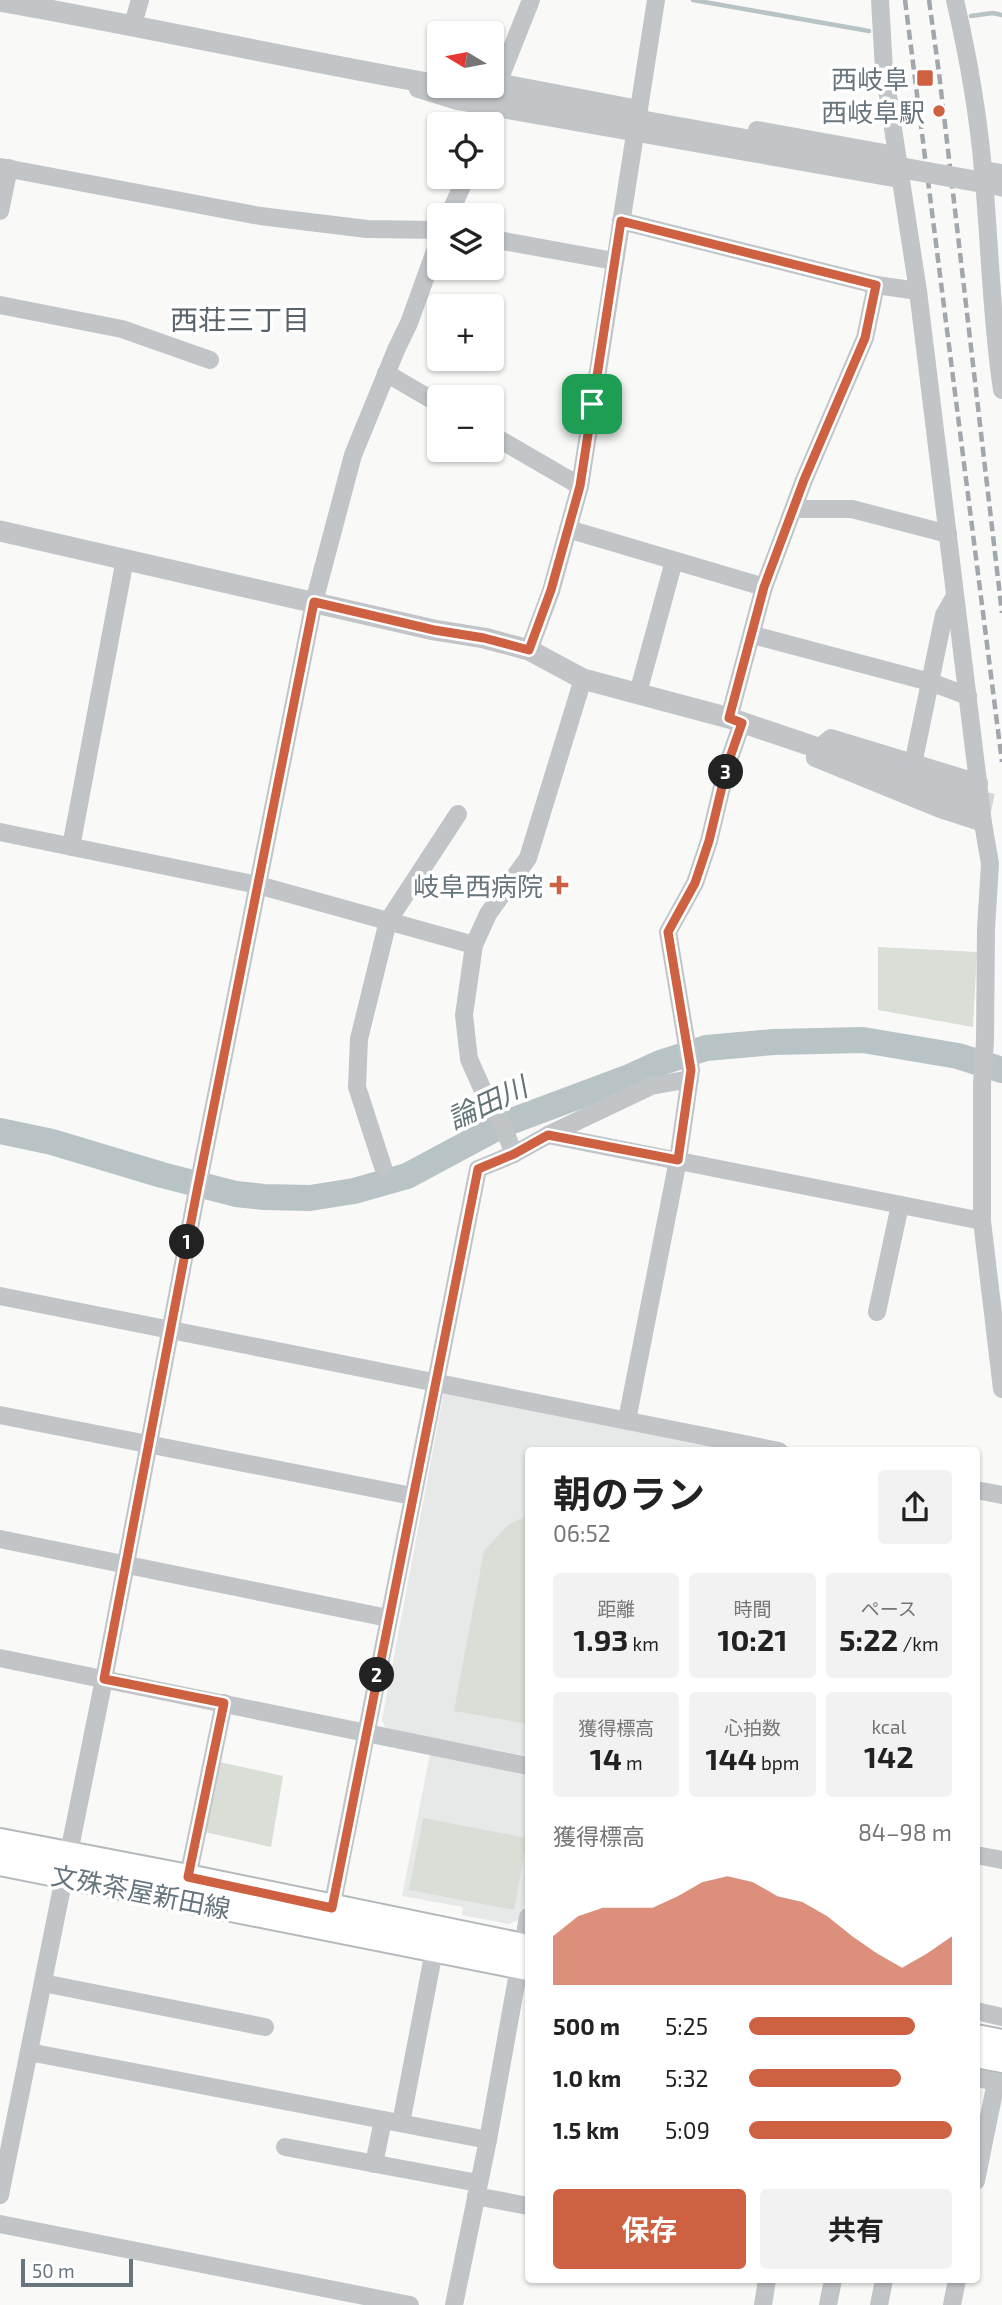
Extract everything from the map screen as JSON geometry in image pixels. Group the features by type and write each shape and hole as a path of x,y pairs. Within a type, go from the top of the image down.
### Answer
{"main road":[{"name":"文殊茶屋新田線","path":"0,1841 66,1865 434,1951 525,1957"},
{"name":"文殊茶屋新田線","path":"0,1863 66,1865 188,1877 332,1908 525,1957"},
{"path":"980,2038 1002,2042"},
{"path":"980,2058 1000,2075"}],"street":[{"path":"134,24 140,0"},
{"path":"504,62 531,0"},
{"path":"529,650 551,590 580,486 656,0"},
{"path":"880,0 883,56 918,291 968,696 976,791 990,864 982,1083 982,1222 1002,1389"},
{"path":"955,0 970,69 983,170 996,196 995,345 1002,390"},
{"path":"0,1 134,24 427,83"},
{"path":"364,72 427,74"},
{"path":"364,72 457,101 480,112"},
{"path":"504,84 639,109"},
{"path":"504,97 996,196"},
{"path":"504,118 635,134 900,179"},
{"path":"757,130 896,155"},
{"path":"0,211 4,167 260,216 367,229 427,230"},
{"path":"983,170 1002,173"},
{"path":"621,221 876,285 918,291"},
{"path":"504,241 614,261"},
{"path":"0,2195 104,1679 201,1167 314,602 353,455 409,323 427,273"},
{"path":"627,1420 678,1160 691,1074 668,932 695,883 709,841 733,744 735,720 764,587 804,480 865,338 876,285"},
{"path":"0,305 122,329 210,359"},
{"path":"386,373 427,397"},
{"path":"504,442 580,486"},
{"path":"794,509 852,509 948,534"},
{"path":"568,529 764,587"},
{"path":"0,531 434,630 484,638 529,650 583,680 735,720 820,747 873,768 976,791"},
{"path":"71,847 125,559"},
{"path":"638,693 674,561"},
{"path":"913,764 944,615 955,596"},
{"path":"753,635 930,682 968,696"},
{"path":"512,1150 499,1116 489,1104 469,1059 464,1015 474,945 488,914 528,858 583,680"},
{"path":"976,791 913,764 831,738 820,747 815,758 940,809 983,823"},
{"path":"383,1167 357,1087 359,1039 388,921 458,814"},
{"path":"0,832 258,885 474,945"},
{"path":"332,1908 478,1169 512,1150 650,1086 691,1074"},
{"path":"548,1135 982,1222"},
{"path":"877,1312 900,1205"},
{"path":"0,1296 759,1447"},
{"path":"0,1415 412,1496"},
{"path":"980,1491 1002,1495"},
{"path":"0,1539 388,1618"},
{"path":"0,1658 525,1765"},
{"path":"188,1877 224,1703"},
{"path":"980,1856 1002,1860"},
{"path":"374,2164 392,2122 434,1951"},
{"path":"454,2305 525,1957"},
{"path":"43,1983 265,2027"},
{"path":"980,2012 1002,2017"},
{"path":"29,2052 488,2140"},
{"path":"980,2078 1000,2075 980,2162"},
{"path":"285,2147 374,2164 525,2205"},
{"path":"0,2224 410,2305"},
{"path":"762,2305 766,2283"},
{"path":"828,2305 832,2283"},
{"path":"879,2305 883,2283"},
{"path":"952,2305 956,2283"}],"shaded area":[{"path":"878,947 977,952 973,1027 878,1010"},
{"path":"444,1391 724,1447 525,1447 525,1755 386,1729 382,1720"},
{"path":"525,1516 525,1723 454,1711 484,1551 508,1525"},
{"path":"430,1754 525,1773 525,1902 522,1919 508,1924 462,1915 463,1907 402,1896"},
{"path":"215,1761 283,1776 271,1847 200,1831"},
{"path":"423,1818 525,1838 514,1910 409,1890"}],"waterway":[{"path":"693,0 869,31"},
{"path":"971,16 993,13 1002,15"},
{"name":"論田川","path":"0,1131 52,1142 236,1194 310,1198 354,1191 407,1176 504,1124 660,1063 706,1048 774,1042 863,1040 958,1056 1002,1070"}],"tunnel":[{"path":"972,800 1002,806"}],"railway":[{"path":"905,0 1002,762"},
{"path":"929,0 1002,613"}],"place":[{"name":"西岐阜","path":"925,78"},
{"name":"西岐阜駅","path":"939,111"},
{"name":"岐阜西病院","path":"559,885"}],"district":[{"name":"西荘三丁目","path":"240,319"}],"route":[{"path":"621,221 876,285 865,338 804,480 764,587 729,718 742,723 727,766 709,841 695,883 668,932 691,1070 678,1160 548,1135 514,1154 478,1169 332,1908 188,1877 224,1703 104,1679 195,1201 314,602 529,650 551,590 580,486 592,404 621,221"}]}
